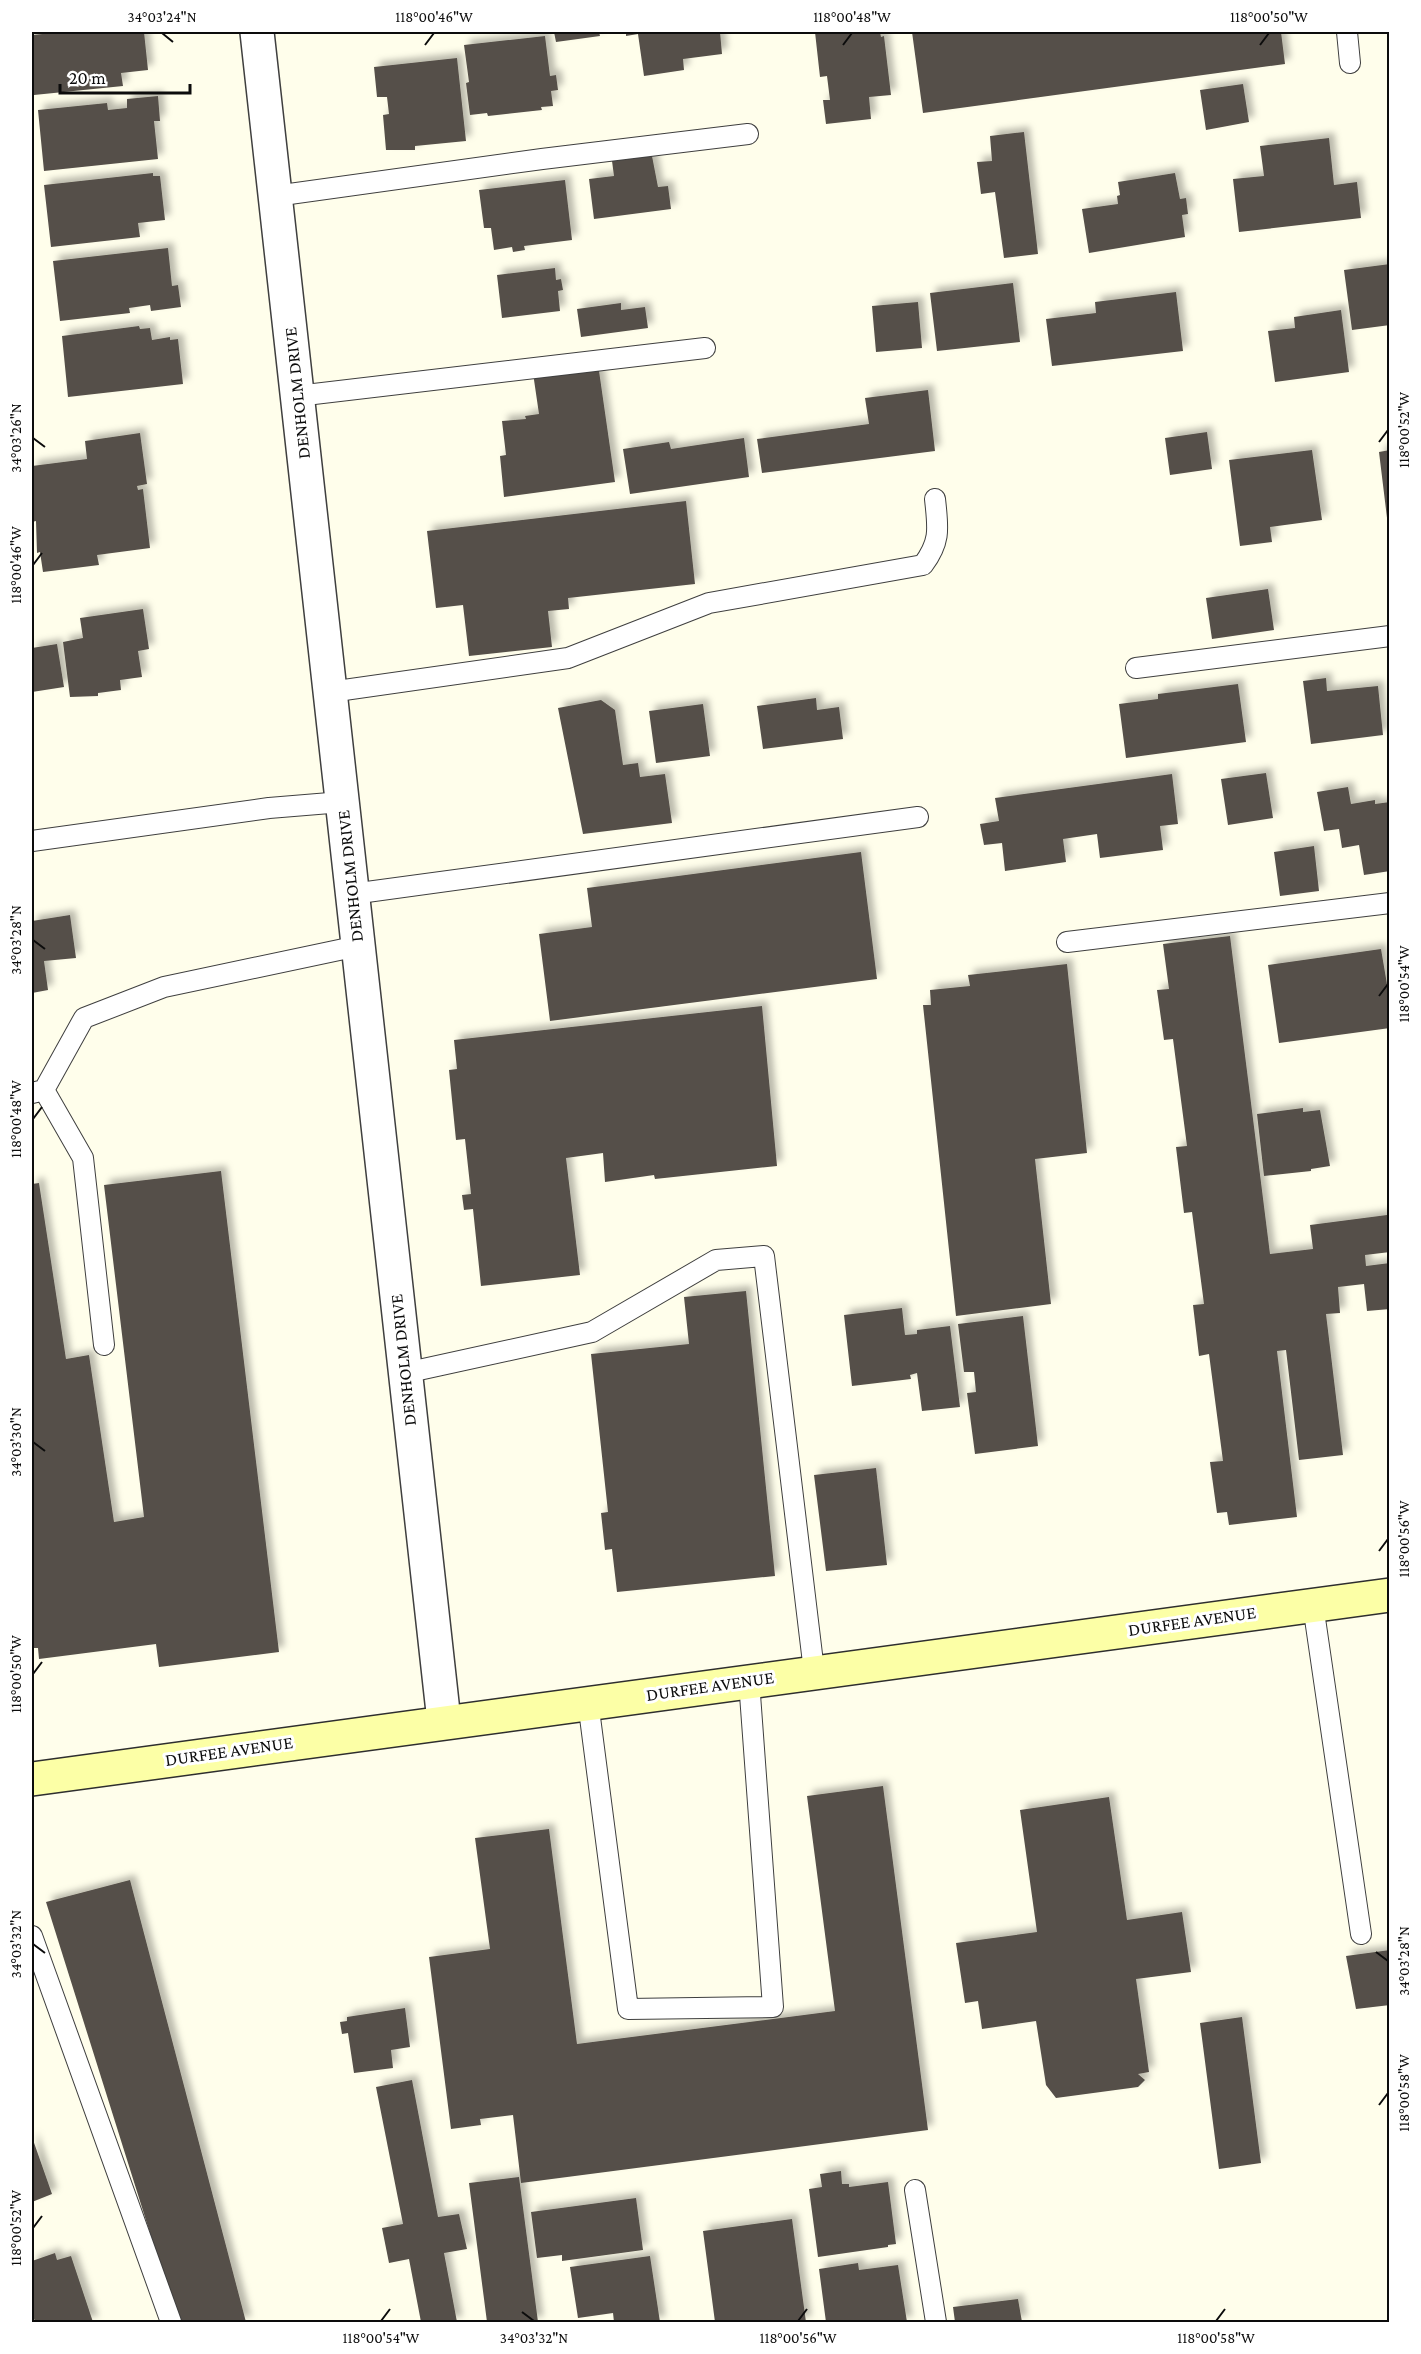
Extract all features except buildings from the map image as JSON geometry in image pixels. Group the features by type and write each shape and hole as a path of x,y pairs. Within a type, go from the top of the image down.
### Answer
{"main road":[{"name":"DURFEE AVENUE","path":"32,1779 444,1721 1389,1595"}],"street":[{"name":"DENHOLM DRIVE","path":"257,32 444,1721"}],"lane":[{"path":"1347,32 1350,63"},
{"path":"275,196 542,159 748,134"},
{"path":"297,396 705,348"},
{"path":"330,692 568,658 708,603 922,565 933,551 938,532 936,499"},
{"path":"1136,668 1389,636"},
{"path":"32,841 269,808 342,802"},
{"path":"352,894 918,817"},
{"path":"1067,942 1389,903"},
{"path":"104,1344 83,1158 38,1092 84,1018 164,987 358,946"},
{"path":"405,1373 592,1332 716,1260 764,1256 814,1671"},
{"path":"1313,1605 1361,1934"},
{"path":"588,1702 628,2009 773,2007 749,1681"},
{"path":"32,1936 171,2322"},
{"path":"915,2190 936,2322"}]}
